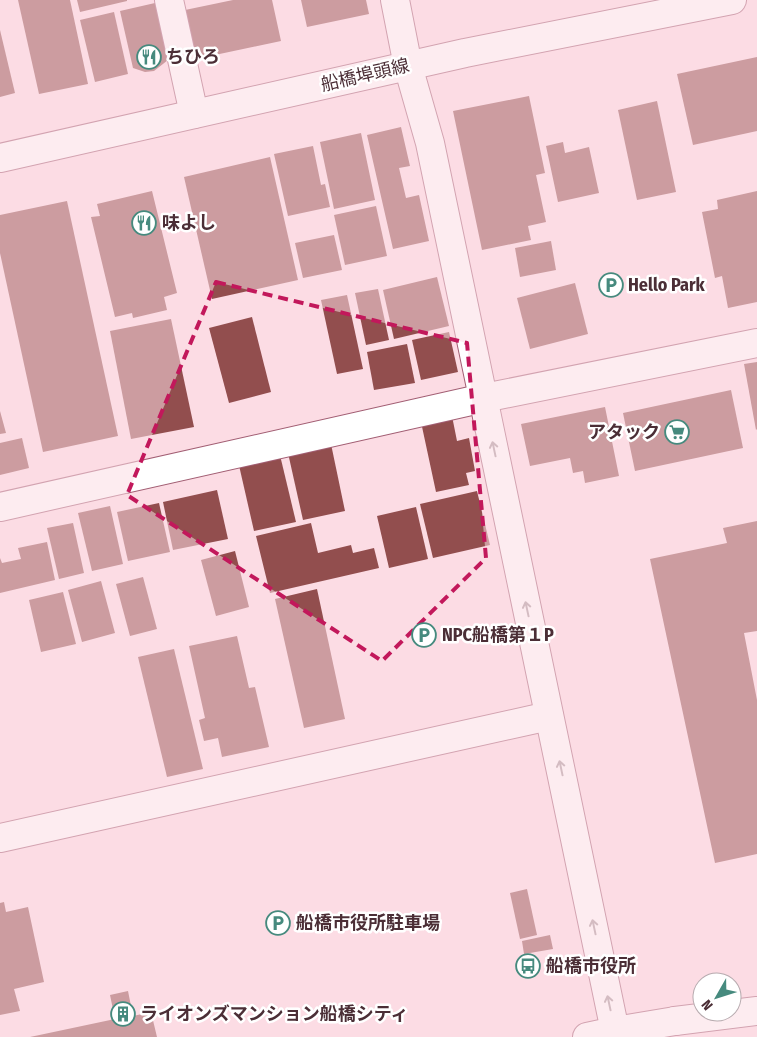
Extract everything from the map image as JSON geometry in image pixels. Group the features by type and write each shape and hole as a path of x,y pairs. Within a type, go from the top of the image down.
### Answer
{"street":[{"path":"169,0 194,114"},
{"path":"395,0 408,66 430,143 615,1031"},
{"name":"船橋埠頭線","path":"0,158 465,53 732,0"},
{"path":"0,507 484,398 757,343"},
{"path":"0,838 550,716"},
{"path":"587,1037 675,1021 757,1010"}],"highlighted area":[{"path":"216,282 467,343 486,558 382,661 127,495"}],"building":[{"path":"18,0 70,0 88,84 39,94"},
{"path":"77,0 127,0 127,1 80,12"},
{"path":"233,0 272,0 281,41 196,59 185,10"},
{"path":"301,0 366,0 369,14 307,27"},
{"path":"155,3 168,60 154,71 145,72 133,68 120,11"},
{"path":"114,12 128,74 95,82 80,20"},
{"path":"0,30 15,93 0,97"},
{"path":"757,57 757,131 693,145 677,74"},
{"path":"529,96 545,173 536,175 546,222 528,226 531,240 482,250 453,111"},
{"path":"657,101 676,192 637,200 618,110"},
{"path":"401,127 410,166 399,168 406,198 419,195 429,241 393,249 367,135"},
{"path":"361,133 375,200 334,209 320,142"},
{"path":"563,142 565,153 589,147 599,193 558,202 546,146"},
{"path":"313,146 321,185 325,184 330,207 288,216 274,154"},
{"path":"270,157 298,280 212,299 184,177"},
{"path":"152,191 177,293 164,297 167,310 133,318 132,313 115,317 91,217 100,216 97,204"},
{"path":"757,191 757,302 728,308 722,276 715,278 702,212 718,209 717,200"},
{"path":"67,201 118,436 43,452 0,253 0,215"},
{"path":"376,206 387,256 345,265 334,215"},
{"path":"334,235 342,270 303,278 295,243"},
{"path":"551,241 556,270 520,277 515,248"},
{"path":"437,277 449,326 394,339 383,290"},
{"path":"575,283 588,334 530,349 517,298"},
{"path":"378,289 389,340 366,345 355,293"},
{"path":"347,295 363,369 337,374 321,300"},
{"path":"252,317 271,392 229,403 209,328"},
{"path":"171,319 194,427 131,439 110,331"},
{"path":"449,332 458,372 421,380 412,340"},
{"path":"407,344 415,383 374,390 367,352"},
{"path":"757,362 757,429 756,430 744,364"},
{"path":"731,390 743,448 635,471 623,413"},
{"path":"605,407 619,476 585,483 583,471 573,473 570,458 530,466 521,424"},
{"path":"0,411 6,433 0,434"},
{"path":"452,416 457,441 469,438 475,471 466,473 469,485 436,492 421,422"},
{"path":"22,438 29,468 0,475 0,443"},
{"path":"331,444 345,511 303,520 288,453"},
{"path":"279,451 296,522 254,531 238,461"},
{"path":"217,490 228,539 173,550 163,502"},
{"path":"477,491 490,545 433,558 420,504"},
{"path":"159,503 170,552 128,561 117,512"},
{"path":"110,506 123,564 92,571 78,513"},
{"path":"416,507 428,559 389,568 377,516"},
{"path":"757,521 757,631 744,633 757,700 757,854 715,863 650,559 727,543 723,528"},
{"path":"73,523 84,573 59,579 47,528"},
{"path":"311,523 318,553 351,545 353,553 374,548 379,568 270,593 256,536"},
{"path":"47,542 55,580 0,593 0,558 2,563 21,559 18,548"},
{"path":"235,551 249,607 216,616 201,560"},
{"path":"143,577 157,629 130,636 116,584"},
{"path":"101,581 115,633 82,642 68,590"},
{"path":"317,589 345,719 304,728 275,599"},
{"path":"63,592 76,644 41,652 29,600"},
{"path":"237,636 249,688 255,687 269,747 222,757 218,738 204,741 199,720 205,718 189,646"},
{"path":"174,649 203,769 167,777 138,657"},
{"path":"527,889 537,935 520,939 510,893"},
{"path":"4,902 6,912 28,907 44,982 14,989 20,1011 0,1015 0,903"},
{"path":"550,935 553,949 524,954 522,941"},
{"name":"ライオンズマンション船橋シティ","path":"128,991 133,1016 151,1012 157,1037 30,1037 115,1019 110,995"}],"place":[{"name":"ちひろ","path":"149,57"},
{"name":"味よし","path":"144,223"},
{"name":"Hello Park","path":"611,285"},
{"name":"アタック","path":"677,432"},
{"name":"NPC船橋第１P","path":"424,635"},
{"name":"船橋市役所駐車場","path":"278,923"},
{"name":"船橋市役所","path":"528,966"},
{"name":"ライオンズマンション船橋シティ","path":"123,1014"}]}
